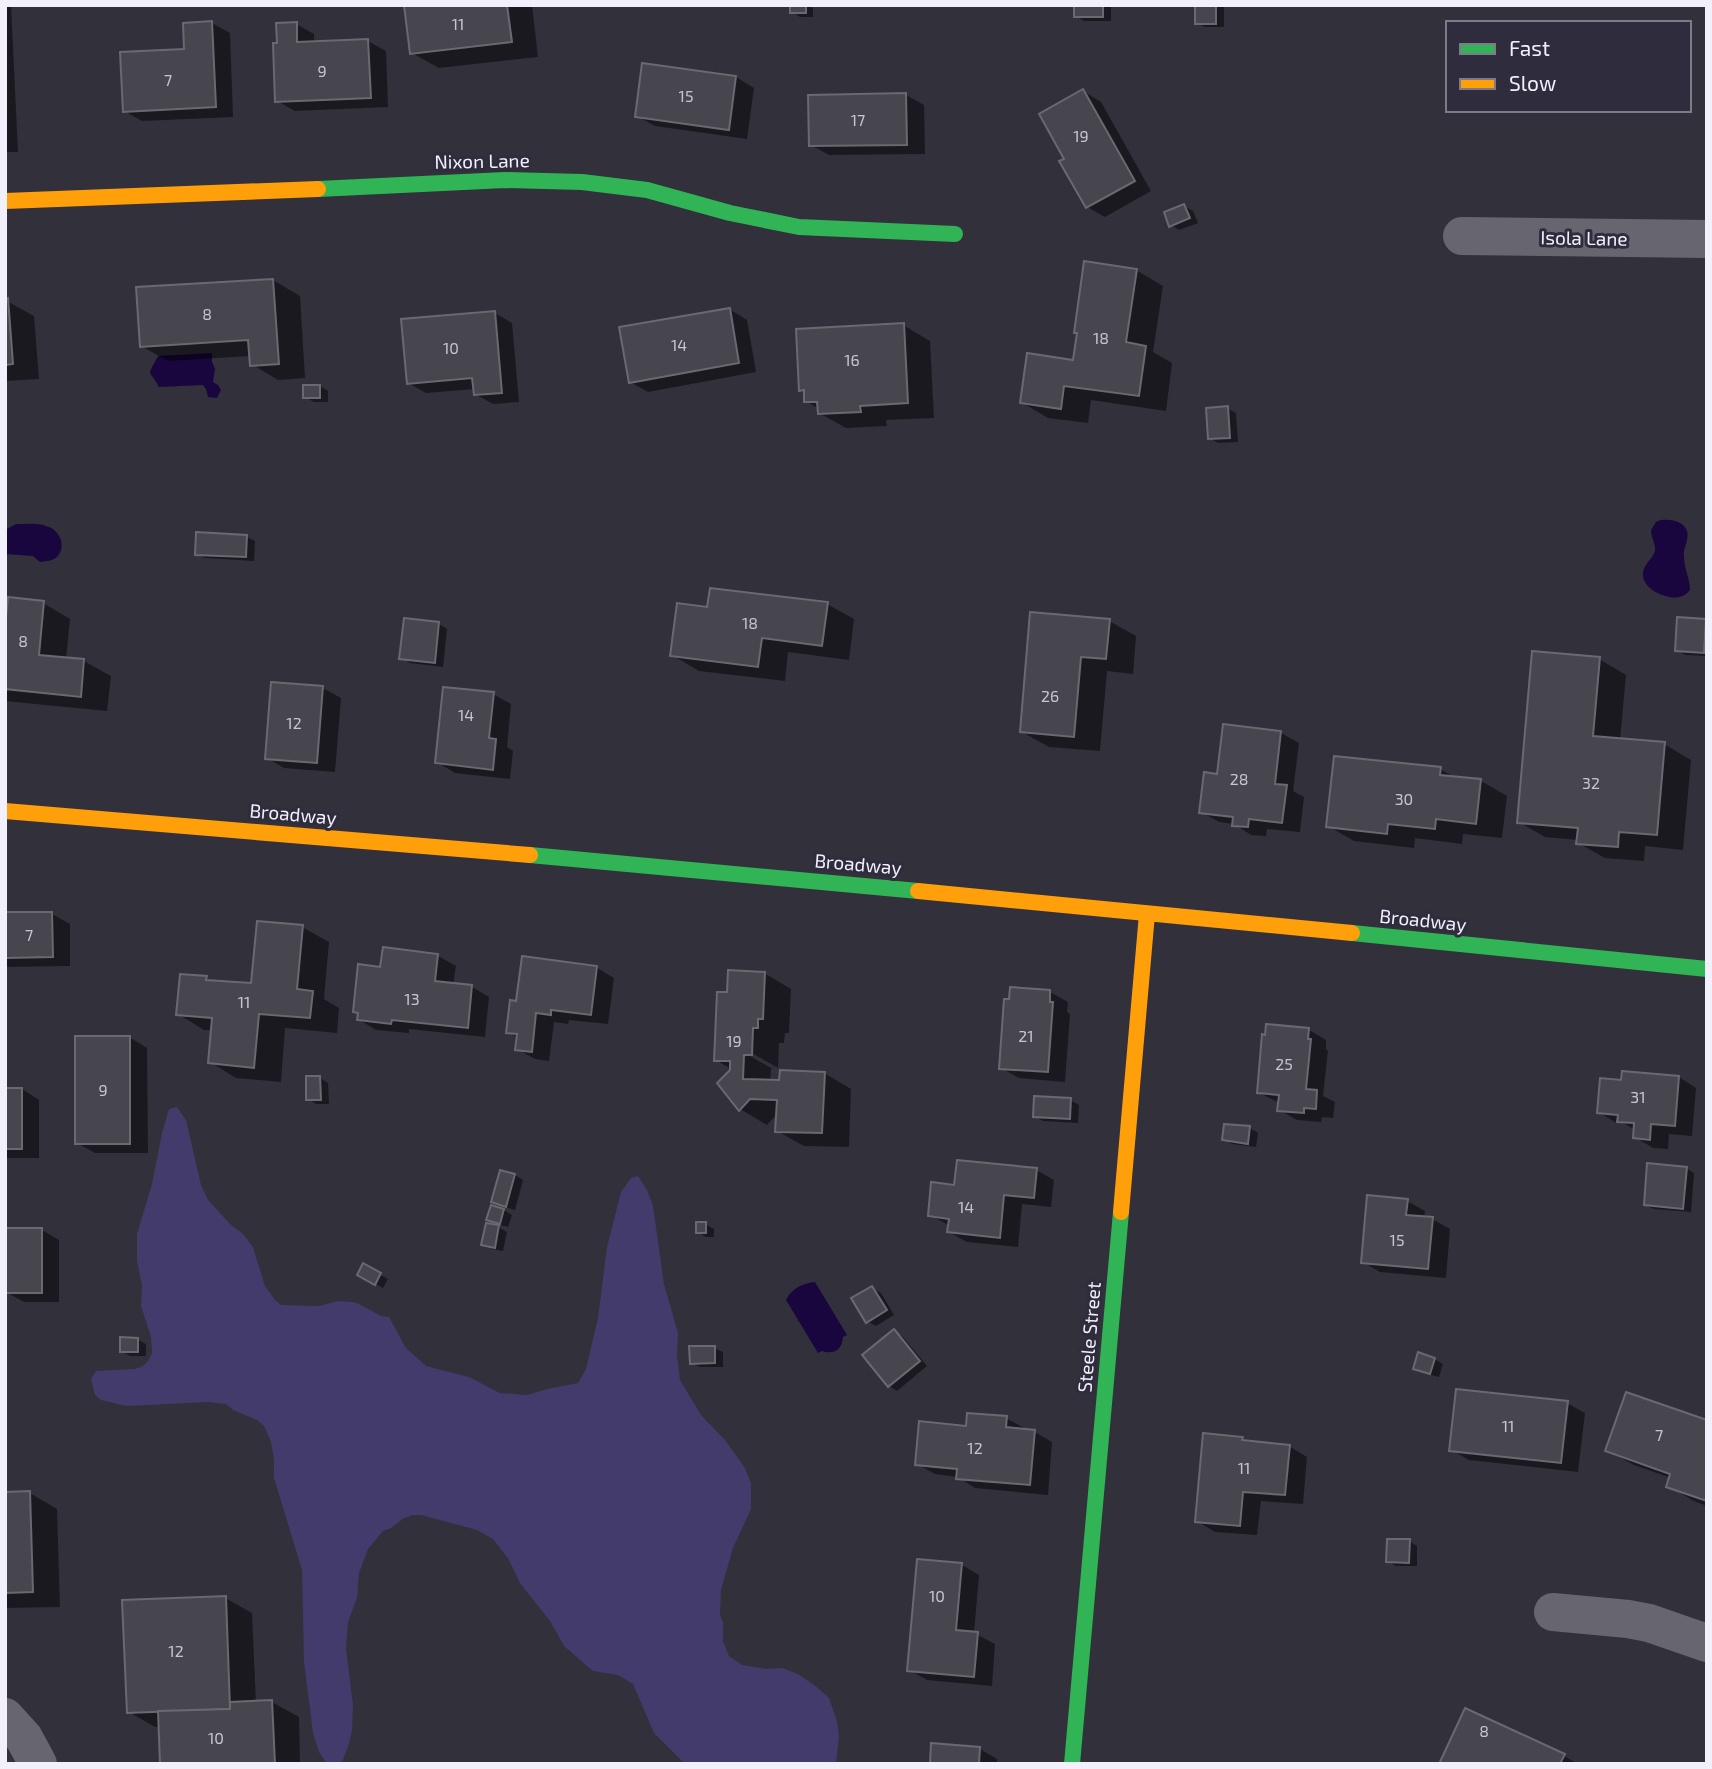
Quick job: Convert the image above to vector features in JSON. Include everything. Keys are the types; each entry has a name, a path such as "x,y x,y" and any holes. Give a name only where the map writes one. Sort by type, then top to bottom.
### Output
{"street":[{"name":"Nixon Lane","path":"5,201 482,181 582,182 647,190 730,213 799,227 955,234"},
{"name":"Isola Lane","path":"1462,236 1707,239"},
{"name":"Broadway","path":"5,811 1093,907 1707,969"},
{"name":"Steele Street","path":"1072,1764 1147,914"},
{"path":"1553,1612 1650,1623 1707,1643"},
{"path":"5,1717 24,1738 38,1764"}],"shaded area":[{"path":"212,353 215,369 213,382 221,390 217,398 208,397 203,385 159,387 150,372 158,356"},
{"path":"1661,520 1680,523 1688,534 1684,555 1690,590 1679,597 1669,597 1656,592 1644,581 1643,571 1655,551 1651,530 1656,522"},
{"path":"16,524 38,524 54,530 61,541 60,553 53,559 40,562 33,556 6,554 5,530"},
{"path":"177,1107 186,1120 201,1185 208,1200 253,1247 265,1286 275,1300 281,1305 320,1306 337,1301 359,1304 381,1316 389,1317 406,1348 426,1366 469,1377 500,1393 527,1395 578,1383 586,1369 598,1318 607,1247 621,1192 631,1178 638,1176 653,1206 664,1284 678,1333 680,1380 701,1415 725,1440 745,1468 751,1483 751,1509 733,1548 721,1590 723,1641 729,1656 742,1665 766,1669 782,1668 798,1674 829,1698 839,1736 836,1764 685,1764 654,1733 633,1684 618,1675 593,1671 564,1646 550,1621 520,1583 509,1560 493,1539 477,1530 413,1515 383,1531 368,1549 359,1573 357,1598 348,1622 346,1648 353,1705 352,1730 343,1760 339,1764 327,1764 319,1752 313,1733 304,1662 302,1570 274,1478 271,1442 264,1426 226,1404 208,1402 126,1406 101,1400 95,1395 91,1379 96,1371 135,1369 143,1366 152,1353 151,1337 141,1306 142,1286 137,1261 137,1234 152,1184 169,1109"},
{"path":"815,1282 847,1335 834,1352 818,1353 786,1300 798,1287"}],"building":[{"path":"404,5 507,5 512,42 410,54"},
{"path":"790,5 806,5 806,13 790,13"},
{"path":"1074,5 1103,5 1103,17 1074,17"},
{"path":"1195,5 1216,5 1216,24 1195,24"},
{"path":"212,21 216,107 123,112 120,52 184,49 183,23"},
{"path":"297,22 297,42 368,39 371,98 275,102 273,43 277,43 276,23"},
{"path":"642,63 736,76 729,130 635,117"},
{"path":"1083,89 1135,181 1086,208 1059,161 1064,159 1039,114"},
{"path":"906,93 907,145 809,146 808,95"},
{"path":"1184,204 1190,218 1169,227 1164,212"},
{"path":"1084,261 1137,269 1126,342 1146,346 1139,396 1064,386 1061,409 1020,403 1027,353 1073,360"},
{"path":"273,279 279,364 250,366 248,340 140,347 136,287"},
{"path":"8,298 13,364 5,365 5,299"},
{"path":"730,308 739,363 629,383 619,327"},
{"path":"495,311 502,393 474,395 472,378 407,384 401,319"},
{"path":"904,323 908,403 860,406 861,412 818,414 817,402 804,402 804,390 799,391 796,329"},
{"path":"303,385 320,385 320,398 303,398"},
{"path":"1228,406 1230,438 1208,439 1206,408"},
{"path":"196,532 247,535 246,557 195,555"},
{"path":"710,588 828,602 822,646 762,638 758,667 670,656 677,603 707,607"},
{"path":"8,597 44,601 39,655 84,659 81,697 5,689"},
{"path":"1030,612 1110,619 1106,659 1081,657 1074,737 1020,732"},
{"path":"1677,617 1706,619 1704,653 1675,651"},
{"path":"404,618 439,622 435,663 399,659"},
{"path":"1532,651 1600,657 1593,736 1665,742 1657,835 1619,832 1618,847 1576,844 1578,828 1517,823"},
{"path":"271,682 323,686 317,763 265,759"},
{"path":"443,687 494,692 489,738 496,739 493,770 435,763"},
{"path":"1223,724 1281,731 1275,784 1287,785 1282,823 1249,819 1248,827 1232,826 1233,817 1199,813 1204,772 1217,774"},
{"path":"1334,756 1441,767 1440,775 1481,779 1476,824 1436,819 1435,829 1388,824 1387,834 1326,827"},
{"path":"5,912 52,912 53,957 5,958"},
{"path":"257,921 303,925 297,989 313,991 310,1018 259,1014 254,1068 208,1063 212,1018 176,1015 180,974 207,976 206,980 251,983"},
{"path":"383,947 438,954 435,981 472,985 468,1028 392,1020 391,1024 357,1020 358,1013 353,1012 358,964 380,967"},
{"path":"522,956 597,966 591,1015 551,1010 551,1015 536,1013 532,1052 515,1050 517,1034 506,1033 510,1000 516,1001"},
{"path":"728,970 765,972 763,1019 758,1019 758,1028 753,1028 752,1055 744,1055 743,1079 779,1080 780,1070 825,1072 822,1133 775,1132 777,1100 750,1099 739,1111 717,1083 730,1070 730,1061 714,1061 717,992 727,992"},
{"path":"1010,987 1050,990 1050,1002 1053,1002 1048,1072 999,1069 1004,999 1009,999"},
{"path":"1266,1024 1309,1028 1308,1039 1311,1039 1306,1089 1317,1090 1316,1109 1304,1108 1304,1113 1277,1111 1279,1095 1257,1093 1262,1034 1265,1035"},
{"path":"75,1036 130,1036 130,1144 75,1144"},
{"path":"1622,1071 1679,1076 1675,1126 1651,1124 1650,1140 1633,1138 1634,1123 1617,1122 1618,1115 1597,1113 1600,1078 1621,1080"},
{"path":"306,1076 320,1076 321,1100 306,1100"},
{"path":"5,1088 22,1088 22,1149 5,1149"},
{"path":"1034,1096 1071,1098 1070,1119 1033,1117"},
{"path":"1224,1124 1250,1126 1248,1144 1222,1140"},
{"path":"957,1160 1037,1168 1034,1198 1004,1195 1000,1238 947,1232 949,1219 928,1216 931,1182 954,1185"},
{"path":"1647,1163 1687,1167 1683,1209 1644,1205"},
{"path":"500,1170 515,1174 506,1207 491,1202"},
{"path":"1367,1195 1408,1199 1406,1215 1433,1217 1428,1269 1361,1263"},
{"path":"491,1205 504,1209 500,1224 486,1220"},
{"path":"696,1222 706,1222 706,1233 696,1233"},
{"path":"486,1223 499,1225 495,1248 481,1245"},
{"path":"5,1228 42,1228 42,1293 5,1293"},
{"path":"363,1263 381,1273 375,1285 357,1275"},
{"path":"872,1286 887,1310 866,1323 851,1298"},
{"path":"894,1329 920,1361 888,1387 862,1355"},
{"path":"120,1337 138,1338 138,1352 120,1352"},
{"path":"689,1346 715,1346 715,1363 690,1364"},
{"path":"1418,1352 1435,1358 1430,1374 1413,1369"},
{"path":"1456,1389 1568,1401 1561,1463 1449,1451"},
{"path":"1626,1392 1707,1420 1707,1501 1666,1487 1670,1474 1605,1451"},
{"path":"967,1413 1007,1416 1006,1427 1035,1430 1030,1485 956,1479 957,1469 915,1465 919,1421 966,1426"},
{"path":"1203,1433 1290,1445 1285,1495 1243,1492 1240,1526 1195,1522"},
{"path":"30,1491 33,1592 5,1593 5,1492"},
{"path":"1387,1539 1410,1539 1409,1563 1386,1562"},
{"path":"917,1559 962,1563 956,1630 978,1632 974,1677 907,1671"},
{"path":"226,1596 230,1709 127,1713 122,1600"},
{"path":"272,1700 275,1764 160,1764 158,1711 230,1709 230,1702"},
{"path":"1465,1708 1565,1754 1560,1764 1439,1764"},
{"path":"931,1743 980,1747 979,1764 930,1764"}],"traffic: fast":[{"path":"318,189 505,180 582,182 647,190 730,213 799,227 955,234"},
{"path":"530,855 918,891"},
{"path":"1352,933 1707,969"},
{"path":"1072,1764 1121,1212"}],"traffic: slow":[{"path":"5,201 318,189"},
{"path":"5,811 530,855"},
{"path":"918,891 1352,933"},
{"path":"1121,1212 1147,914"}]}
